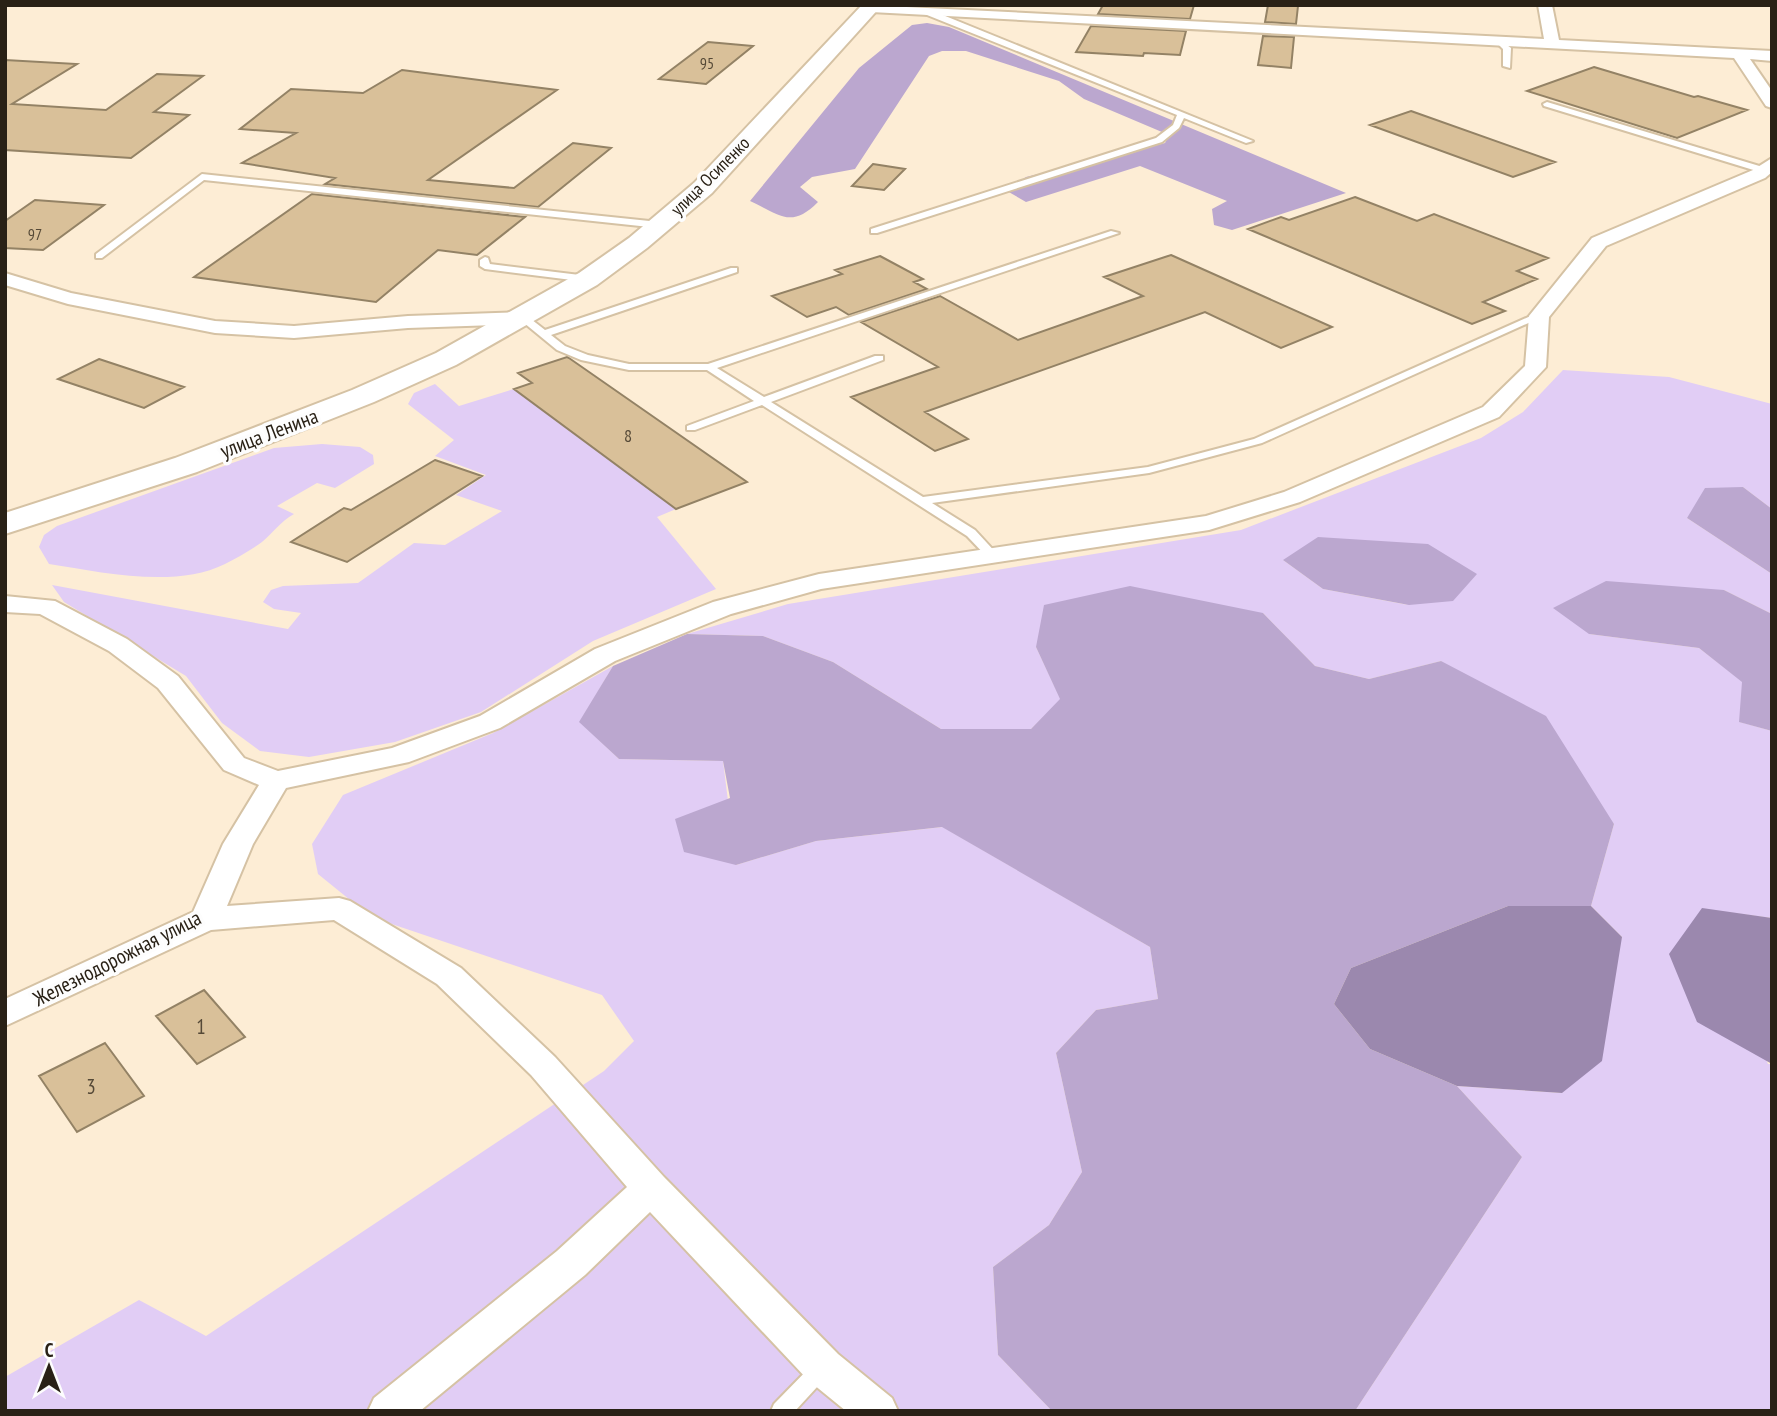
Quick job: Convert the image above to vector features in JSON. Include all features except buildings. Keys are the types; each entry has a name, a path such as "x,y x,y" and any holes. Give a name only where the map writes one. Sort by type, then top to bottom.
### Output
{"main road":[{"name":"улица Осипенко","path":"534,326 588,279 703,188 872,6"},
{"name":"улица Ленина","path":"5,524 186,465 534,326"}],"street":[{"path":"1545,5 1552,44"},
{"path":"872,6 925,11 1227,22 1500,42 1772,56"},
{"path":"1739,55 1772,103"},
{"path":"5,604 46,607 118,645 168,682 233,764 276,781 399,756 490,722 605,655 722,608 819,582 1209,523 1292,497 1491,412 1535,367 1539,316 1599,242 1767,167"},
{"path":"5,279 68,298 215,327 294,332 408,322 534,326"},
{"name":"Железнодорожная улица","path":"5,1014 206,919 238,844 276,781"},
{"path":"206,919 339,909 449,976 543,1066 651,1188 823,1367 877,1411"},
{"path":"389,1411 571,1263 651,1188"}],"lane":[{"path":"925,11 1250,141"},
{"path":"1500,42 1507,48 1507,65"},
{"path":"1547,104 1767,167"},
{"path":"874,231 1159,140 1176,126 1182,114"},
{"path":"99,256 202,177 659,225"},
{"path":"534,326 561,348 596,361 629,367 709,367 1114,233"},
{"path":"485,260 485,266 588,279"},
{"path":"534,326 734,270"},
{"path":"921,501 1149,470 1258,441 1539,316"},
{"path":"691,428 879,358"},
{"path":"709,367 971,533 993,556"},
{"path":"781,1411 823,1367"}],"shaded area":[{"path":"927,23 949,27 1346,193 1232,230 1214,225 1212,209 1227,201 1140,166 1026,202 1007,191 1026,177 1165,143 1169,135 1084,99 1059,81 966,51 942,51 929,56 855,169 812,177 800,187 818,202 809,210 800,215 785,217 750,201 859,68 912,25"},
{"path":"1563,370 1669,377 1772,404 1772,509 1743,487 1687,518 1772,574 1772,614 1724,590 1589,634 1699,648 1743,682 1740,722 1772,731 1772,918 1702,909 1768,1064 1772,1064 1772,1411 1355,1411 1522,1157 1457,1086 1562,1093 1622,937 1591,906 1614,824 1441,661 1369,679 1315,666 1263,613 1036,647 1061,700 1031,729 941,729 833,662 763,636 687,634 788,604 1241,530 1481,438 1523,412","holes":["1283,560 1408,605 1323,589"]},
{"path":"435,384 459,406 514,389 676,509 657,517 716,589 593,641 481,712 395,742 309,757 260,751 222,723 186,676 64,602 52,585 288,629 301,613 274,609 263,602 271,590 283,586 358,583 414,543 445,545 502,511 456,495 486,475 435,456 454,440 408,404 414,393"},
{"path":"322,444 360,447 373,455 374,464 335,488 317,483 277,506 294,514 253,548 205,572 161,577 91,571 49,564 39,547 44,535 57,526 274,448"},
{"path":"1743,487 1772,509 1772,574 1687,518 1705,488"},
{"path":"1318,537 1428,544 1477,574 1453,601 1409,605 1323,589 1283,560"},
{"path":"1606,581 1724,590 1772,614 1772,731 1739,722 1742,682 1699,648 1589,634 1553,608"},
{"path":"1130,586 1263,613 1315,666 1369,679 1441,661 1546,716 1614,824 1591,906 1508,906 1351,968 1334,1004 1370,1049 1457,1086 1522,1157 1355,1411 1052,1411 998,1355 993,1267 1049,1225 1082,1172 1056,1053 1096,1010 1158,999 1150,947 942,827 816,841 736,865 684,852 675,819 730,798 723,761 619,759 579,722 613,666 687,634 763,636 833,662 941,729 1031,729 1060,699 1036,647 1044,605"},
{"path":"613,666 580,722 619,759 723,761 736,865 816,841 943,827 1150,947 1158,999 1096,1010 1056,1053 1082,1172 1049,1225 993,1267 998,1355 1052,1411 5,1411 5,1377 139,1300 206,1336 604,1071 634,1041 602,995 371,917 318,874 312,844 343,795 493,733"},
{"path":"1508,906 1591,906 1622,937 1602,1061 1562,1093 1457,1086 1370,1049 1334,1004 1351,968"},
{"path":"1702,908 1772,918 1772,1064 1697,1022 1669,954"}]}
